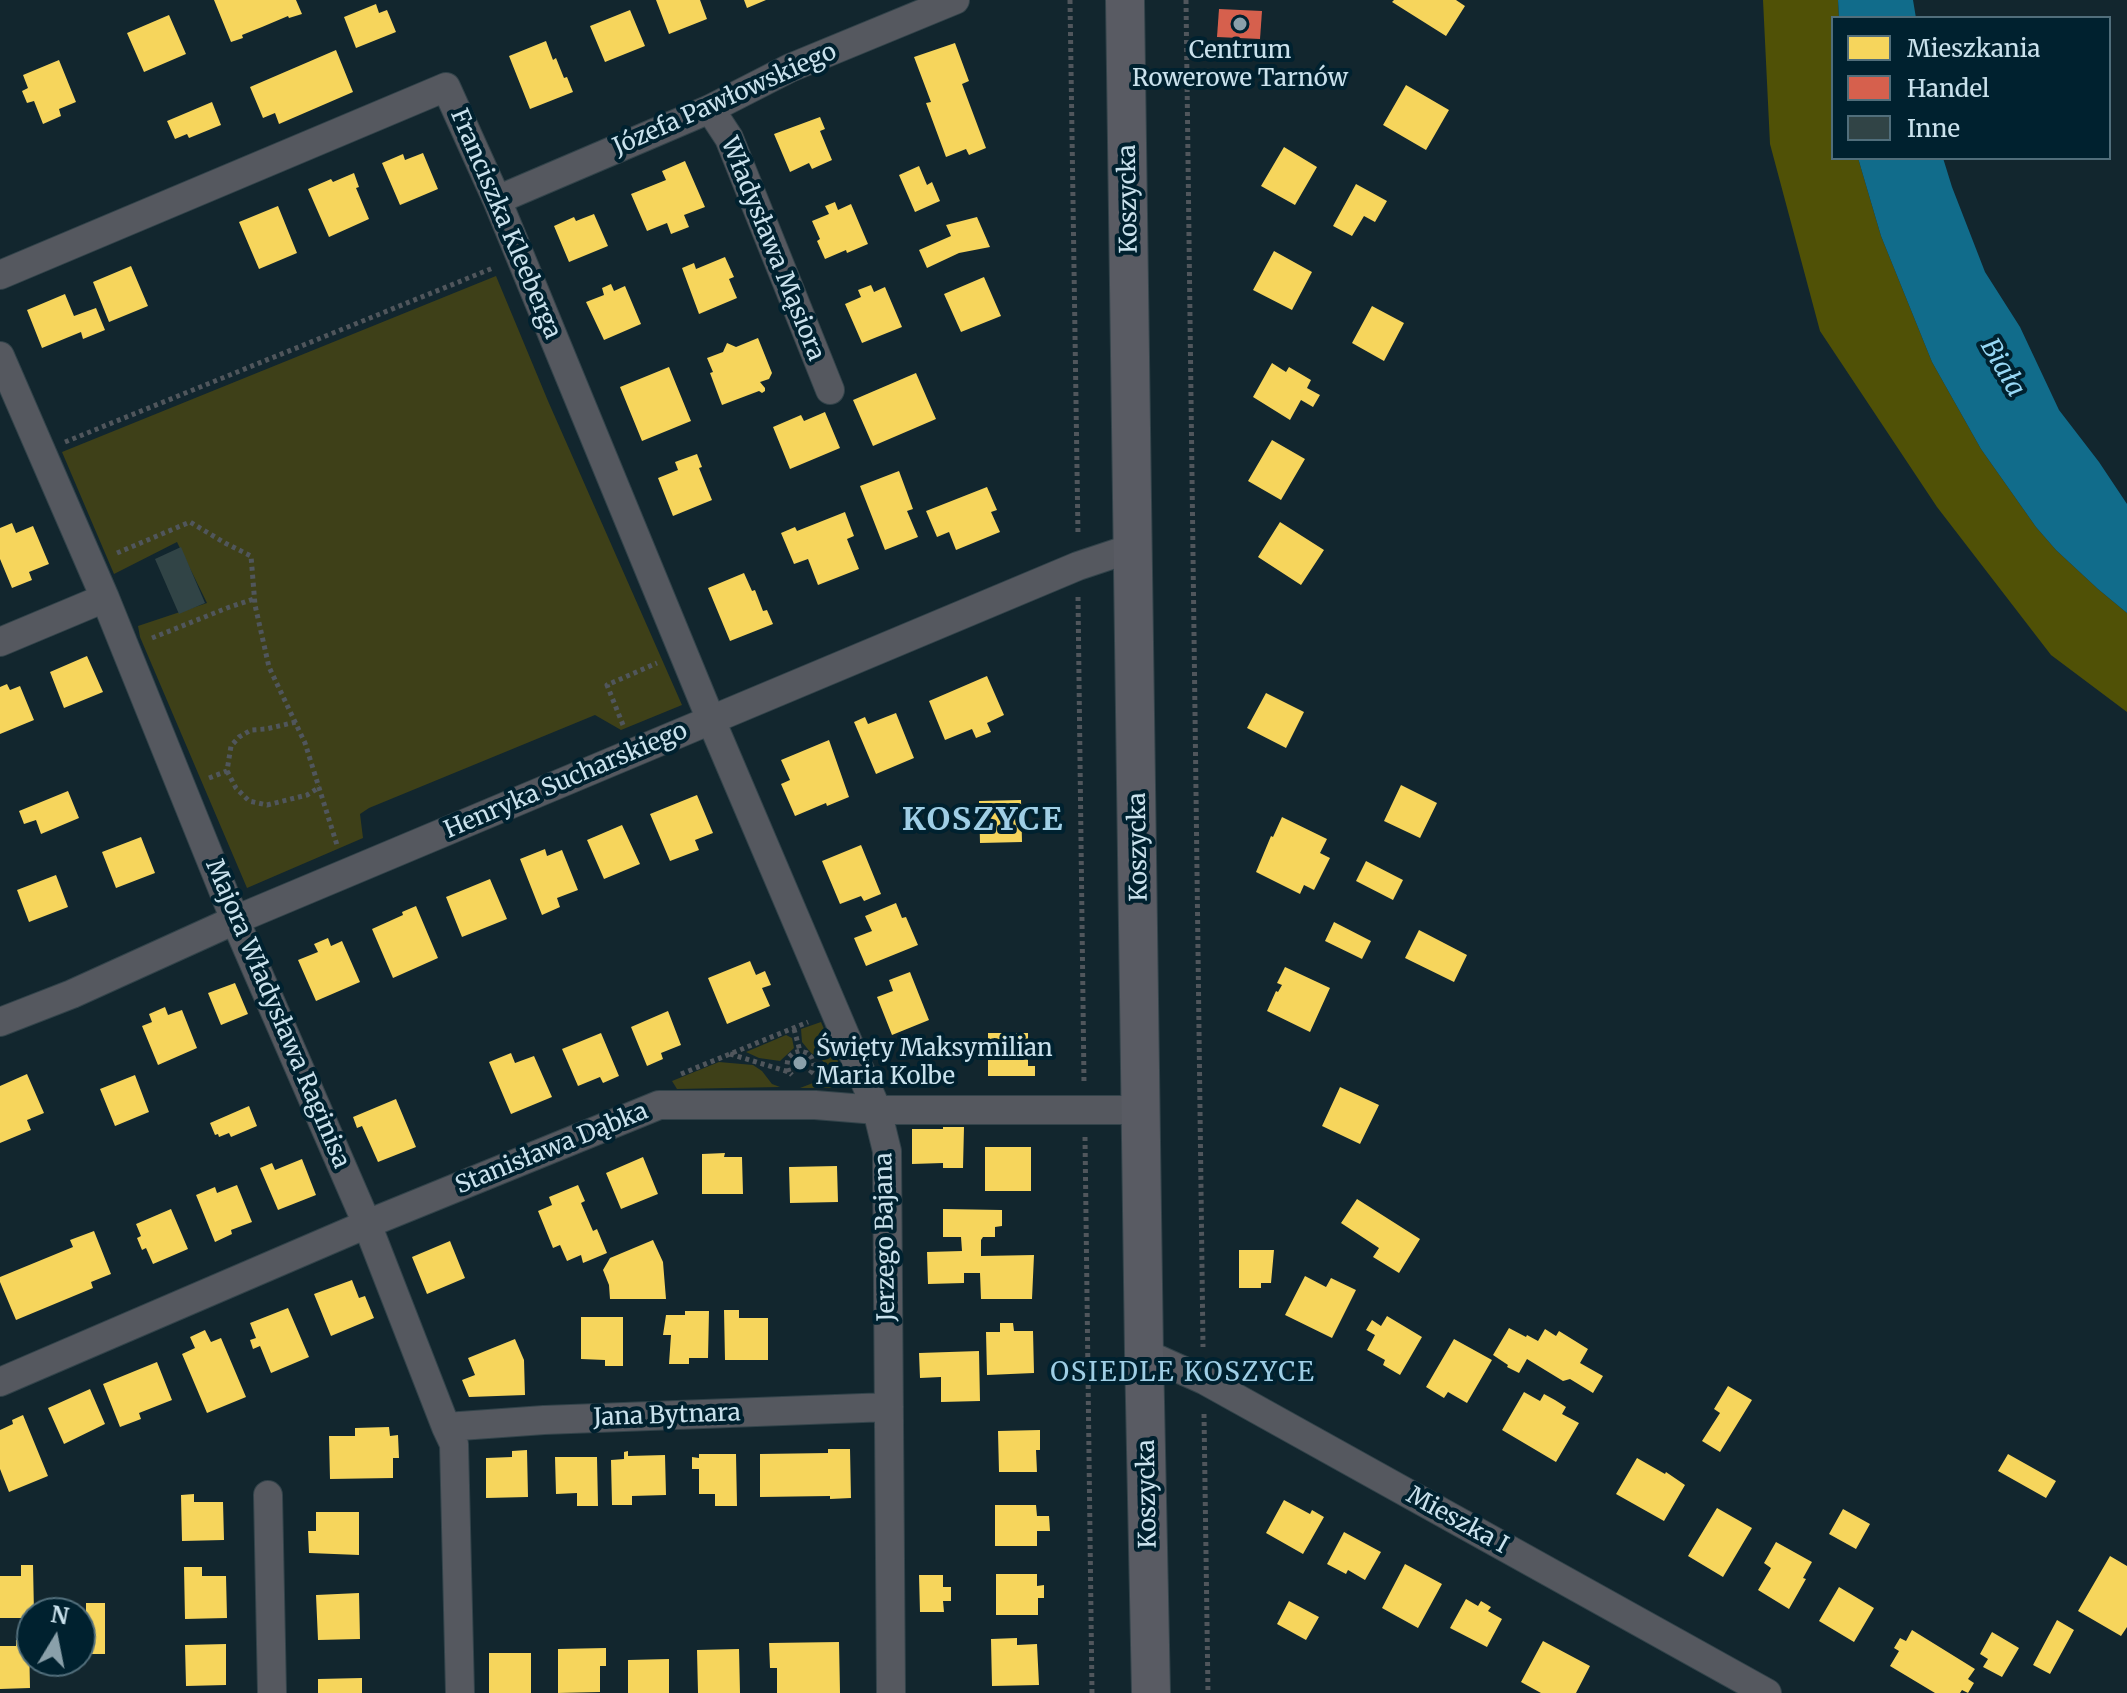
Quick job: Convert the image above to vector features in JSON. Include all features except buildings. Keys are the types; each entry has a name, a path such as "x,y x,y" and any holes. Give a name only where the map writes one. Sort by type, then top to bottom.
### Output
{"street":[{"name":"Józefa Pawłowskiego","path":"497,200 710,109 790,68 955,0"},
{"name":"Koszycka","path":"1125,0 1151,1693"},
{"name":"Franciszka Kleeberga","path":"0,275 446,87 497,200 711,720"},
{"name":"Władysława Mąsiora","path":"710,109 729,138 830,390"},
{"name":"Majora Władysława Raginisa","path":"0,356 105,598 235,920 367,1224 454,1444 460,1693"},
{"name":"Henryka Sucharskiego","path":"0,1022 1078,566 1135,547"},
{"path":"0,642 105,598"},
{"name":"Jerzego Bajana","path":"711,720 877,1110 887,1151 891,1693"},
{"name":"Stanisława Dąbka","path":"0,1382 367,1224 659,1105 815,1105 877,1110 1142,1110"},
{"name":"Mieszka I","path":"1144,1353 1204,1380 1767,1693"},
{"name":"Jana Bytnara","path":"446,1427 544,1420 889,1407"},
{"path":"268,1495 272,1693"}],"path":[{"path":"1070,0 1092,1693"},
{"path":"1186,0 1203,1348"},
{"path":"53,447 500,265"},
{"path":"110,555 190,522 251,556 254,599 269,667 305,743 340,858"},
{"path":"149,639 254,599"},
{"path":"629,737 607,685 669,658"},
{"path":"296,722 251,730 239,737 231,746 227,771 236,788 249,801 267,805 307,795 320,787"},
{"path":"197,783 227,771"},
{"path":"659,1105 652,1086 835,1012"},
{"path":"794,1028 800,1051"},
{"path":"730,1054 789,1072 801,1079 812,1071 812,1058 800,1051 788,1058 789,1072"},
{"path":"1204,1411 1208,1693"}],"green space":[{"path":"496,276 682,705 621,730 595,715 369,808 360,814 363,838 247,888 138,626 207,603 177,542 114,574 62,452"},
{"path":"821,1022 842,1079 835,1088 800,1088 813,1083 823,1074 823,1061 802,1042 801,1029"},
{"path":"786,1035 792,1038 794,1048 780,1061 759,1058 746,1052"},
{"path":"719,1062 753,1065 772,1084 780,1087 677,1089 672,1081"}],"shaded area":[{"path":"1763,0 1838,0 1839,16 1831,16 1831,160 1859,160 1881,236 1932,362 1981,449 2056,550 2127,613 2127,712 2051,655 1937,507 1820,331 1770,144"}],"water":[{"path":"1838,0 1913,0 1916,16 1839,16"},
{"name":"Biała","path":"1859,160 1944,160 1985,272 2020,327 2059,410 2127,504 2127,613 2056,550 1981,449 1932,362 1881,236"}],"place":[{"name":"Centrum Rowerowe Tarnów","path":"1240,24"},
{"name":"Święty Maksymilian Maria Kolbe","path":"800,1063"}],"district":[{"name":"KOSZYCE","path":"983,821"},
{"name":"OSIEDLE KOSZYCE","path":"1183,1374"}]}
